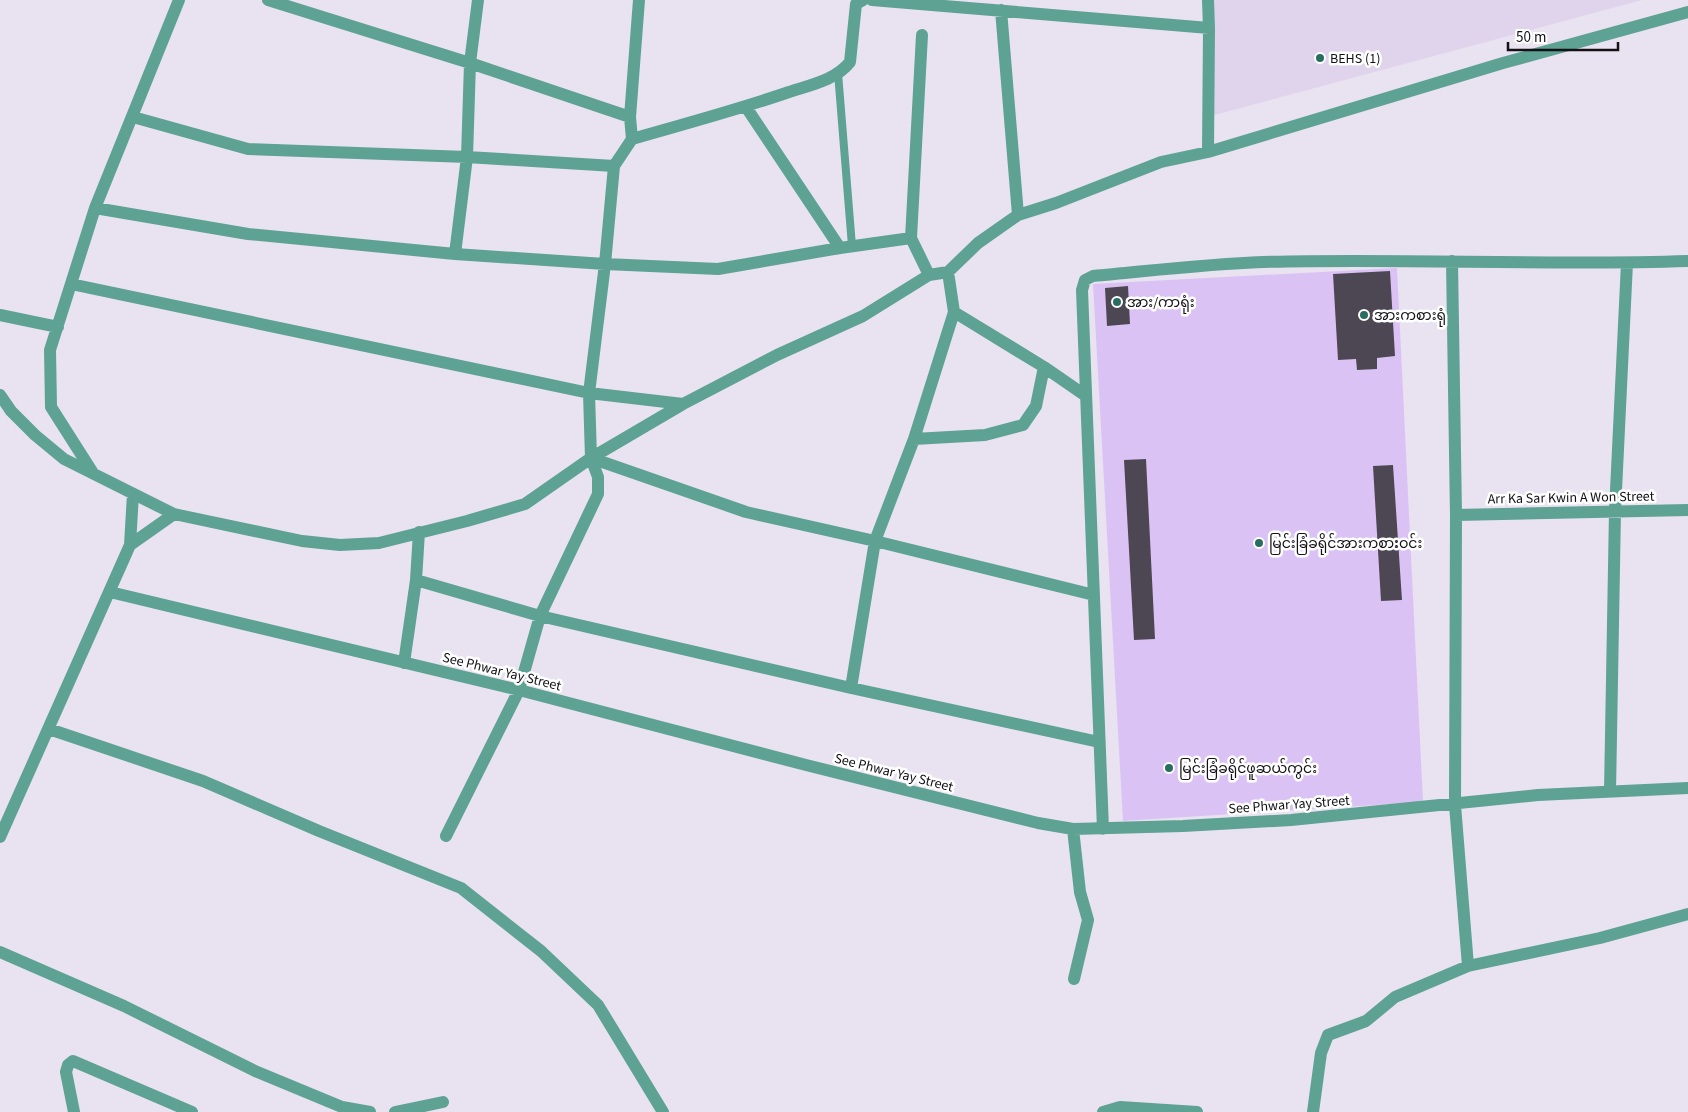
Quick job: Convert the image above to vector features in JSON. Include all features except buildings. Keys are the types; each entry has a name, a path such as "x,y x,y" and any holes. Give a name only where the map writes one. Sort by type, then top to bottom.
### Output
{"street":[{"path":"95,475 51,407 50,350 96,208 179,0"},
{"path":"268,0 470,63 630,117"},
{"path":"455,254 467,157 470,63 478,0"},
{"path":"446,836 519,690 540,616 598,494 598,477 591,458 588,393 605,264 614,166 632,139 630,117 639,0"},
{"path":"632,139 746,107 829,78 844,70 850,62 856,4 863,0"},
{"path":"872,0 1209,28"},
{"path":"1208,0 1208,152"},
{"path":"1001,10 1018,215"},
{"path":"0,395 11,411 35,435 64,459 174,514 302,541 340,545 379,543 525,504 591,458 683,404 777,355 863,316 930,275 948,272 978,243 1018,215 1056,203 1162,162 1208,152 1503,62 1688,12"},
{"path":"922,35 911,238 930,275"},
{"path":"746,107 846,247"},
{"path":"133,117 248,149 467,157 614,166"},
{"path":"96,208 248,234 455,254 718,269 911,238"},
{"path":"1452,261 1456,515 1455,805 1468,966"},
{"path":"1103,829 1082,290 1085,280 1092,276 1262,262 1452,261 1627,263 1688,261"},
{"path":"1610,792 1615,511 1627,263"},
{"path":"851,688 875,541 914,438 954,312 948,272"},
{"path":"71,284 588,393 683,404"},
{"path":"954,312 1044,367 1086,396"},
{"path":"0,315 58,327"},
{"path":"914,438 985,434 1023,425 1036,406 1044,367"},
{"path":"591,458 746,512 875,541 1094,595"},
{"path":"0,838 130,545 133,494"},
{"name":"Arr Ka Sar Kwin A Won Street","path":"1456,515 1688,510"},
{"path":"130,545 174,514"},
{"path":"404,663 416,580 419,532"},
{"path":"416,580 540,616 851,688 1099,742"},
{"name":"See Phwar Yay Street","path":"110,592 519,690 806,765 1073,829 1291,820 1455,805 1538,795 1688,788"},
{"path":"49,729 203,781 319,831 461,888 540,951 598,1005 662,1112"},
{"path":"1073,829 1080,892 1088,920 1074,979"},
{"path":"1313,1112 1321,1054 1328,1035 1366,1021 1395,997 1468,966 1600,938 1688,914"},
{"path":"0,952 124,1006 255,1071 342,1108 370,1112"},
{"path":"74,1112 66,1072 68,1065 73,1061 192,1112"},
{"path":"401,1111 443,1102"},
{"path":"1103,1112 1120,1107 1197,1112"}],"lane":[{"path":"838,72 846,247"}],"shaded area":[{"name":"BEHS (1)","path":"1214,0 1642,0 1211,116"},
{"name":"မြင်းခြံခရိုင်အားကစားဝင်း","path":"1397,268 1423,802 1123,821 1093,284"}],"place":[{"name":"BEHS (1)","path":"1320,58"},
{"name":"အား/ကာရုံး","path":"1117,302"},
{"name":"အားကစားရုံ","path":"1364,315"},
{"name":"မြင်းခြံခရိုင်အားကစားဝင်း","path":"1259,543"},
{"name":"မြင်းခြံခရိုင်ဖူဆယ်ကွင်း","path":"1169,768"}]}
